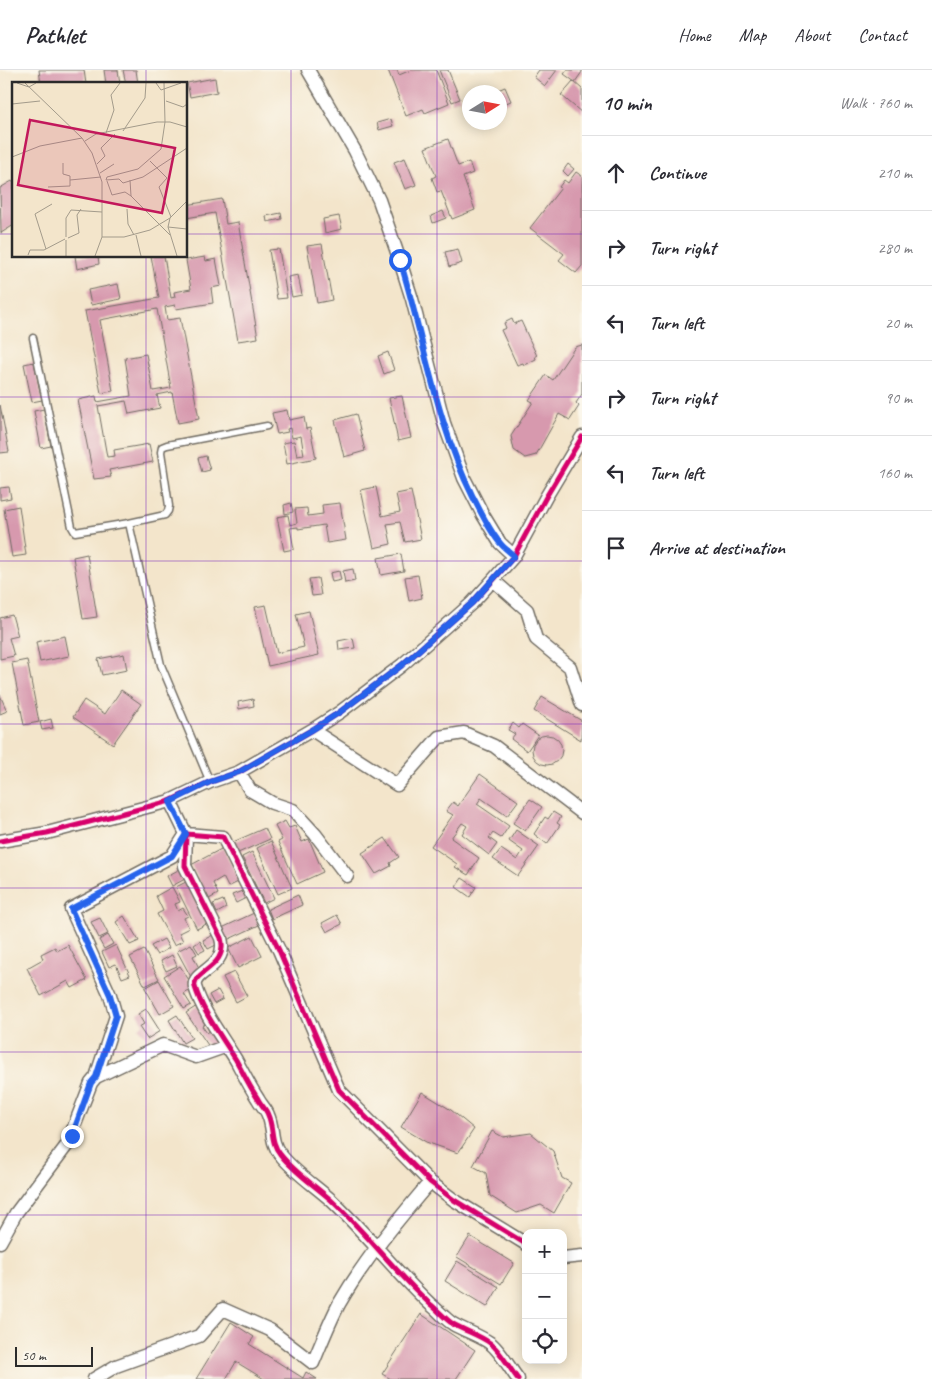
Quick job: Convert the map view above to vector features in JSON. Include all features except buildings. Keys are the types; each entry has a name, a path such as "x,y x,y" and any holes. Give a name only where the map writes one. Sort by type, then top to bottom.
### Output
{"street":[{"path":"308,70 355,151 379,200 412,299 444,423 464,478 500,543 514,556"},
{"path":"0,841 47,833 170,802 210,782 239,772 340,712 402,665 472,603 493,580 514,556 582,437"},
{"path":"493,580 527,610 536,639 570,667 582,705"},
{"path":"312,730 397,784 439,737 464,733 494,746 582,813"},
{"path":"239,772 250,790 272,803 293,810 315,834 347,876"},
{"path":"170,802 186,834 185,866 221,938 223,947 220,958 196,979 195,986 206,1010 270,1118 273,1142 281,1156 330,1199 411,1285 451,1323 491,1344 518,1379"},
{"path":"0,1242 16,1213 67,1145 91,1083 96,1077 116,1016 110,995 71,909 172,856 186,834"},
{"path":"186,834 222,837 279,950 339,1090 430,1182 454,1200 522,1242"},
{"path":"96,1077 163,1045 196,1057 227,1046"},
{"path":"94,1379 116,1366 199,1336 223,1309 270,1330 313,1363 338,1305 375,1248 430,1182"},
{"path":"567,1258 582,1256"}],"lane":[{"path":"33,338 73,530 79,532 165,515 168,512 169,506 161,452 162,447 167,444 267,426"},
{"path":"129,523 161,665 210,782"}],"cycle path":[{"path":"0,841 47,833 170,801 210,782 239,772 340,712 402,665 472,603 493,580 514,556 582,437"},
{"path":"518,1379 494,1346 453,1324 444,1317 331,1200 291,1167 277,1149 267,1113 208,1015 195,987 198,977 220,956 222,948 221,938 185,866 186,834 223,837 279,950 339,1090 430,1182 454,1200 522,1242"}],"route":[{"path":"72,1136 91,1083 96,1077 116,1016 110,995 71,909 172,856 186,834 170,802 210,782 239,772 340,712 402,665 472,603 514,556 500,543 464,478 434,391 412,299 400,260"}]}
